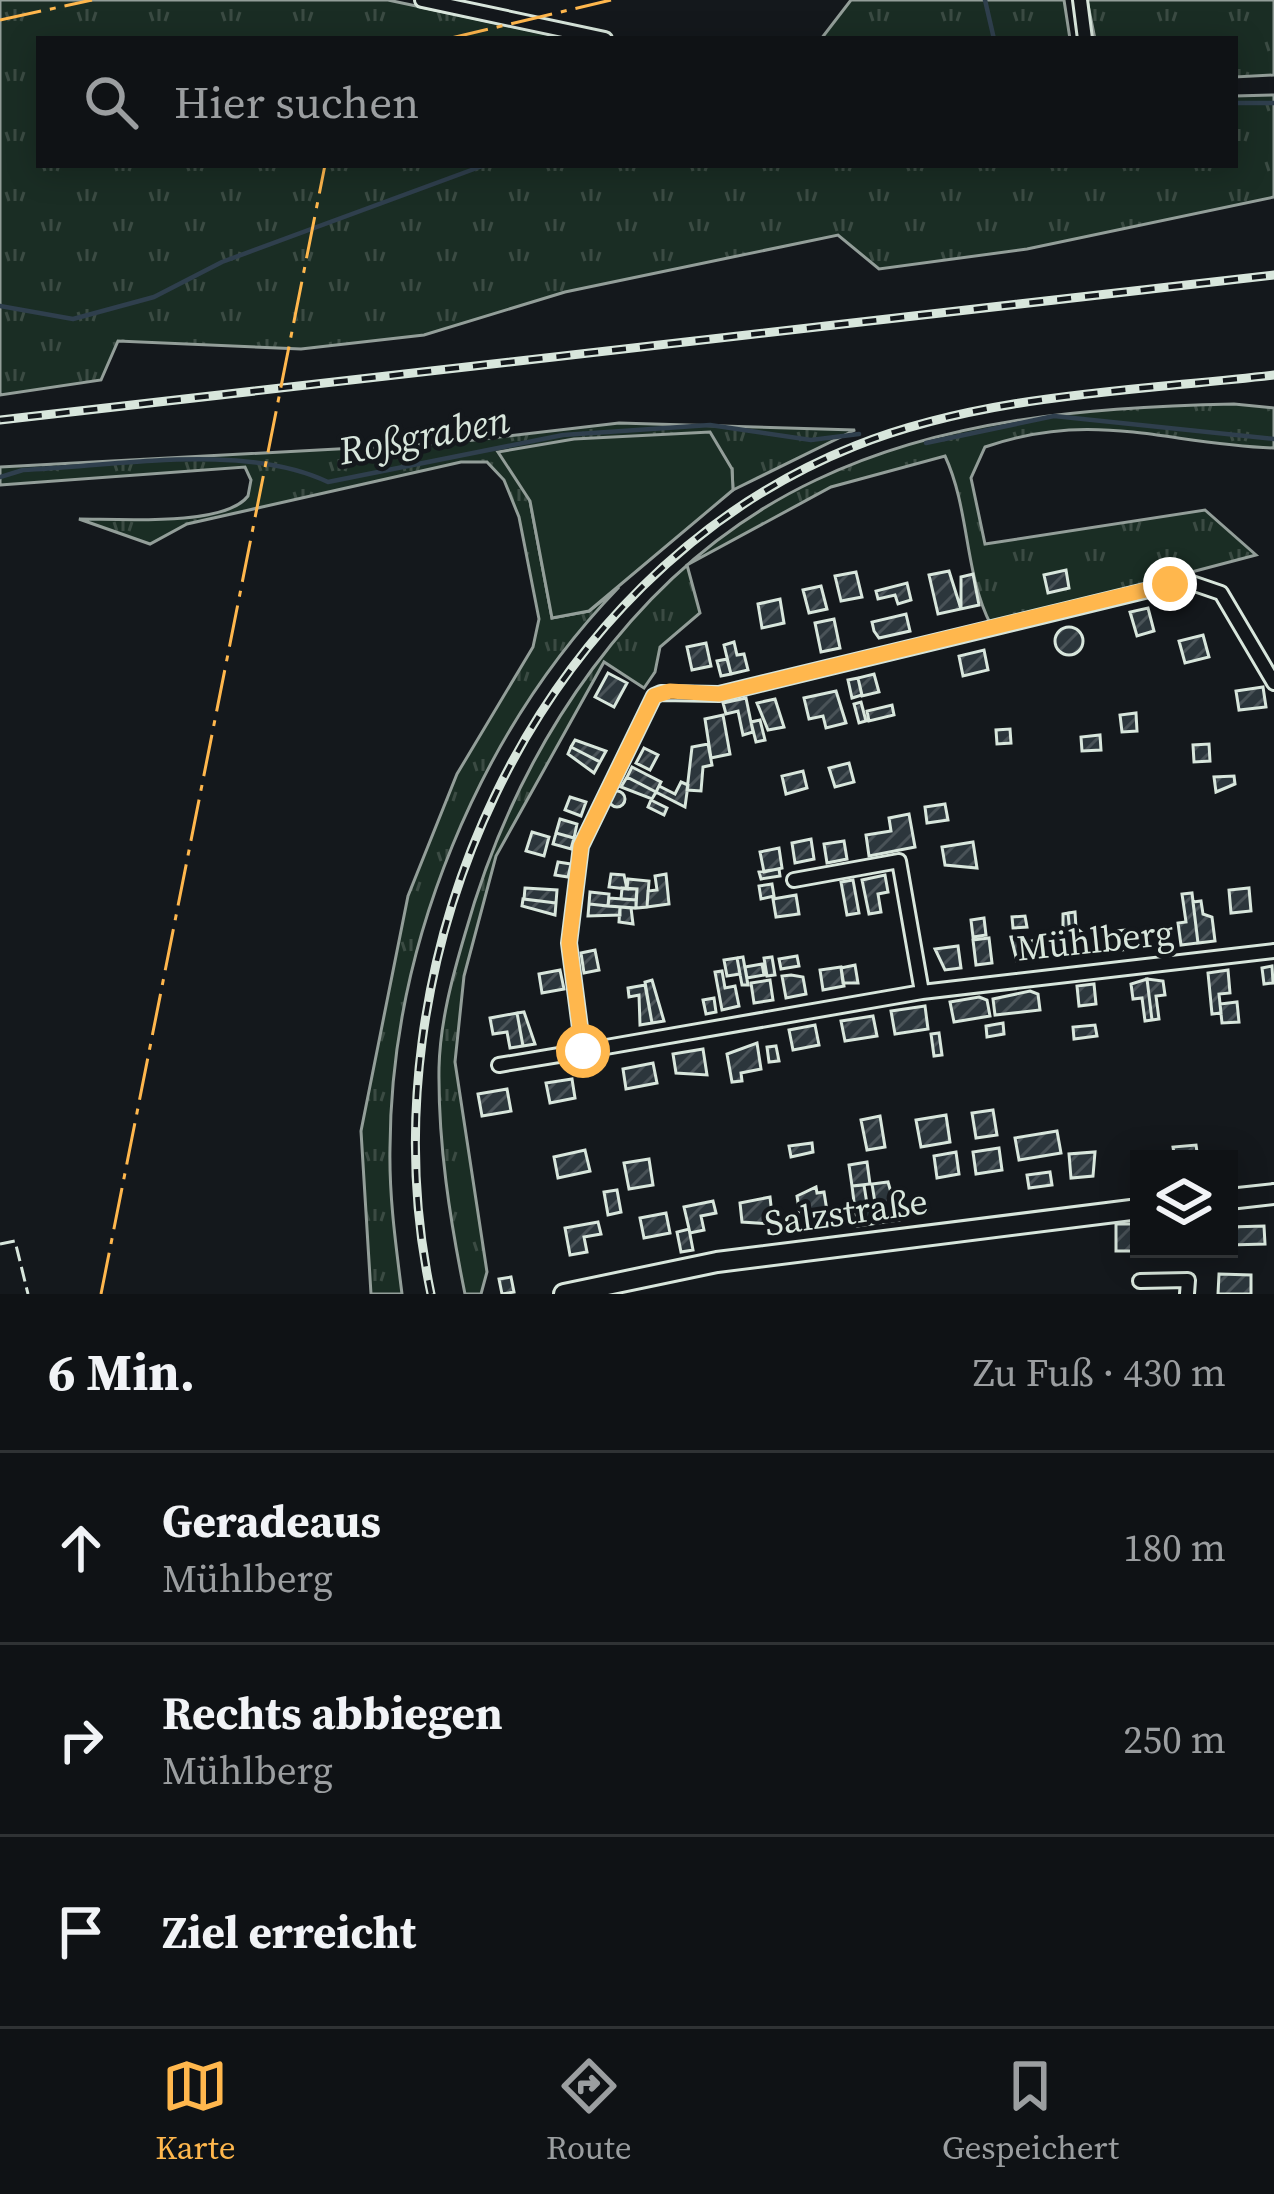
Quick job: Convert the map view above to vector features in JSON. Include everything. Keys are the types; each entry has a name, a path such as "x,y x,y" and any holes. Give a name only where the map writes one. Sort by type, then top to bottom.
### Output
{"street":[{"path":"422,0 591,36"},
{"path":"1080,0 1085,36"},
{"path":"583,1051 569,943 581,846 654,696 670,691 719,694 1186,581 1221,593 1274,683"},
{"path":"794,880 899,861 922,992"},
{"name":"Mühlberg","path":"499,1065 922,992 1274,951"},
{"path":"1238,1198 1274,1194"},
{"name":"Salzstraße","path":"564,1294 717,1262 1130,1210"},
{"path":"1140,1281 1188,1280 1187,1294"}],"green space":[{"path":"0,0 388,0 558,36 36,36 36,168 1238,168 1238,96 1274,95 1274,197 1027,249 879,269 838,235 565,292 424,335 301,349 118,341 101,380 0,395"},
{"path":"851,0 1064,0 1070,36 823,36"},
{"path":"1087,0 1274,0 1274,75 1238,77 1238,36 1094,36"},
{"path":"1234,404 1274,408 1274,448 1130,432 1061,431 985,447 971,478 985,544 1205,510 1256,555 991,625 976,584 959,498 945,456 831,487 689,564 751,516 816,480 916,442 1074,413"},
{"path":"619,423 855,430 733,490 732,469 530,501 552,618 589,611 619,587 569,644 524,707 452,846 426,920 394,1072 391,1185 402,1294 371,1294 361,1131 408,896 457,774 533,647 539,619 519,517 504,480 487,462 461,462 187,524 150,544 79,519 169,519 217,513 248,496 251,480 245,467 0,485 0,467 448,443"},
{"path":"710,432 732,469 733,490 589,611 552,618 530,501 498,452 574,439"},
{"path":"687,566 700,613 660,647 655,672 644,688 604,662 496,856 464,976 455,1062 487,1272 481,1294 465,1294 446,1182 439,1068 444,1017 465,934 516,796 551,731 592,669"}],"building":[{"path":"1066,570 1069,588 1048,593 1044,575"},
{"path":"949,571 961,609 938,614 929,575"},
{"path":"856,572 862,597 841,601 835,576"},
{"path":"973,574 979,605 961,609 961,577"},
{"path":"907,583 911,600 898,604 895,595 878,599 876,591"},
{"path":"821,586 827,609 809,613 803,590"},
{"path":"780,599 784,623 762,628 758,604"},
{"path":"1148,608 1154,631 1137,636 1130,612"},
{"path":"906,614 910,631 879,638 874,631 872,622"},
{"path":"834,619 840,648 821,652 815,623"},
{"path":"1069,627 1079,631 1083,641 1079,651 1069,655 1059,651 1055,641 1059,631"},
{"path":"1203,635 1209,657 1185,663 1179,641"},
{"path":"734,642 748,670 731,674 724,645"},
{"path":"706,643 711,666 692,670 687,647"},
{"path":"984,650 988,670 963,676 959,656"},
{"path":"727,659 731,674 721,676 717,661"},
{"path":"608,673 627,683 614,707 595,697"},
{"path":"874,674 879,692 862,696 858,678"},
{"path":"858,678 862,695 852,698 848,680"},
{"path":"1263,687 1266,707 1239,710 1236,691"},
{"path":"836,691 846,723 826,728 823,716 809,719 804,698"},
{"path":"746,698 753,732 743,735 738,711 726,714 723,703"},
{"path":"775,699 784,727 768,730 757,703"},
{"path":"861,702 866,721 859,723 854,704"},
{"path":"892,705 894,715 869,721 867,711"},
{"path":"1136,713 1137,731 1122,732 1120,715"},
{"path":"723,715 730,754 711,758 705,719"},
{"path":"760,720 765,740 756,742 751,722"},
{"path":"1010,729 1011,743 997,744 996,730"},
{"path":"1100,735 1101,750 1082,751 1081,737"},
{"path":"575,740 606,751 600,762 571,747"},
{"path":"708,744 712,765 703,767 701,791 687,790 692,747"},
{"path":"1209,744 1210,761 1194,762 1193,745"},
{"path":"571,747 600,762 594,773 568,754"},
{"path":"644,748 658,755 650,770 636,763"},
{"path":"849,763 854,782 835,787 829,768"},
{"path":"632,767 661,782 656,792 627,777"},
{"path":"803,771 807,788 786,794 782,776"},
{"path":"1234,776 1235,784 1216,792 1214,777"},
{"path":"627,777 656,792 652,799 621,787"},
{"path":"681,782 688,785 685,807 656,792 659,786 675,794"},
{"path":"617,791 625,799 617,807 609,799"},
{"path":"570,797 586,802 581,816 565,810"},
{"path":"651,800 667,808 664,815 648,807"},
{"path":"945,804 948,820 927,823 925,807"},
{"path":"909,814 915,847 869,856 866,835 891,831 889,818"},
{"path":"560,819 577,824 574,838 556,833"},
{"path":"532,832 549,837 544,856 526,851"},
{"path":"556,833 574,838 571,849 553,844"},
{"path":"811,839 814,859 795,863 792,843"},
{"path":"844,841 847,859 827,863 824,844"},
{"path":"973,842 977,868 945,865 942,847"},
{"path":"779,848 782,868 764,872 760,852"},
{"path":"558,862 571,864 568,877 555,875"},
{"path":"779,869 780,876 761,879 759,872"},
{"path":"611,874 624,875 627,889 609,887"},
{"path":"666,874 669,904 647,907 648,891 657,890 655,876"},
{"path":"885,875 888,892 878,894 881,912 869,914 862,880"},
{"path":"628,879 649,881 647,907 636,908 637,889 627,889"},
{"path":"853,880 859,913 847,915 841,882"},
{"path":"772,884 774,896 761,899 759,886"},
{"path":"525,888 557,890 556,903 524,899"},
{"path":"622,888 637,889 636,900 621,899"},
{"path":"1249,888 1251,911 1231,913 1229,890"},
{"path":"590,892 609,894 608,906 589,904"},
{"path":"1192,893 1198,943 1181,945 1178,923 1186,922 1182,894"},
{"path":"796,895 799,914 776,917 773,899"},
{"path":"609,898 636,900 636,908 608,906"},
{"path":"523,899 556,903 555,915 522,906"},
{"path":"1201,901 1203,914 1212,917 1215,941 1198,943 1193,902"},
{"path":"589,904 620,907 620,915 588,916"},
{"path":"620,907 631,908 633,924 619,922"},
{"path":"1075,912 1076,928 1086,936 1088,954 1072,955 1068,913"},
{"path":"1068,913 1072,955 1056,957 1054,939 1063,938 1063,914"},
{"path":"1025,916 1027,927 1013,928 1012,917"},
{"path":"984,918 986,935 973,937 971,920"},
{"path":"1127,930 1129,949 1107,952 1105,932"},
{"path":"1022,936 1022,942 1032,941 1034,959 1017,961 1011,937"},
{"path":"989,938 992,963 976,965 973,940"},
{"path":"958,946 961,968 945,970 935,949"},
{"path":"595,950 599,970 584,973 581,953"},
{"path":"797,956 799,966 781,969 779,959"},
{"path":"743,957 748,985 742,985 737,958"},
{"path":"772,957 775,975 767,976 764,958"},
{"path":"737,958 740,974 727,976 724,960"},
{"path":"762,964 764,975 747,978 745,967"},
{"path":"855,965 858,983 843,983 841,968"},
{"path":"1272,966 1273,983 1264,984 1262,968"},
{"path":"841,967 844,986 823,990 820,970"},
{"path":"560,970 564,989 542,993 539,974"},
{"path":"1228,970 1230,993 1219,994 1221,1013 1212,1014 1208,973"},
{"path":"722,971 725,988 735,986 739,1006 722,1010 715,972"},
{"path":"782,976 803,977 806,994 786,998"},
{"path":"1147,979 1163,981 1165,995 1156,996 1159,1019 1152,1020"},
{"path":"1147,979 1152,1020 1145,1021 1142,998 1133,999 1131,984"},
{"path":"652,980 664,1021 652,1023 645,982"},
{"path":"770,980 773,1000 754,1003 751,983"},
{"path":"1094,984 1096,1004 1079,1006 1077,986"},
{"path":"645,985 652,1023 640,1025 639,995 629,997 628,988"},
{"path":"1030,991 1038,994 1040,1010 995,1015 993,999"},
{"path":"714,998 716,1012 706,1014 703,1000"},
{"path":"987,1000 990,1016 954,1022 950,1002"},
{"path":"1237,1002 1239,1022 1222,1023 1220,1004"},
{"path":"925,1006 928,1029 895,1034 891,1011"},
{"path":"524,1012 535,1044 523,1046 517,1013"},
{"path":"517,1013 523,1046 510,1048 507,1032 493,1034 490,1018"},
{"path":"873,1016 877,1036 845,1041 841,1021"},
{"path":"1003,1023 1004,1034 987,1037 986,1026"},
{"path":"815,1025 819,1045 793,1050 789,1030"},
{"path":"1095,1025 1097,1036 1074,1039 1073,1027"},
{"path":"939,1033 942,1055 934,1056 931,1034"},
{"path":"757,1043 761,1069 741,1073 742,1081 732,1082 727,1054"},
{"path":"776,1046 779,1061 769,1062 767,1047"},
{"path":"703,1049 707,1075 676,1073 673,1054"},
{"path":"653,1063 657,1083 626,1089 623,1069"},
{"path":"572,1079 575,1098 550,1103 546,1083"},
{"path":"507,1089 511,1111 482,1116 478,1094"},
{"path":"993,1110 997,1135 976,1138 972,1113"},
{"path":"946,1115 950,1142 921,1147 916,1120"},
{"path":"880,1116 885,1147 867,1150 861,1120"},
{"path":"1057,1131 1061,1153 1019,1160 1015,1138"},
{"path":"812,1143 813,1152 791,1157 789,1146"},
{"path":"1196,1145 1197,1150 1174,1150"},
{"path":"999,1148 1002,1170 976,1174 973,1152"},
{"path":"585,1150 590,1171 558,1178 554,1157"},
{"path":"956,1152 959,1174 937,1178 934,1156"},
{"path":"1095,1152 1093,1176 1071,1178 1069,1154"},
{"path":"649,1159 653,1185 629,1189 624,1163"},
{"path":"867,1162 870,1184 852,1186 849,1165"},
{"path":"1050,1172 1052,1185 1029,1188 1027,1175"},
{"path":"888,1182 899,1220 857,1226 852,1186 864,1185 868,1210 876,1209 872,1184"},
{"path":"816,1187 817,1193 824,1192 827,1211 800,1215 797,1196"},
{"path":"617,1190 621,1212 608,1215 604,1192"},
{"path":"770,1197 773,1224 742,1222 740,1203"},
{"path":"713,1201 716,1213 701,1216 704,1230 690,1233 684,1207"},
{"path":"666,1213 670,1233 644,1238 640,1218"},
{"path":"598,1222 601,1234 584,1237 587,1252 570,1255 565,1228"},
{"path":"1116,1224 1130,1224 1130,1251 1116,1251"},
{"path":"1264,1226 1265,1244 1238,1245 1238,1227"},
{"path":"689,1229 693,1250 681,1252 677,1232"},
{"path":"1219,1274 1251,1275 1251,1294 1218,1294"},
{"path":"511,1277 514,1292 502,1294 499,1279"}],"waterway":[{"path":"985,0 993,36"},
{"name":"Roßgraben","path":"1238,103 1274,103"},
{"name":"Roßgraben","path":"0,306 73,319 154,297 222,262 477,168"},
{"name":"Roßgraben","path":"926,443 1054,416 1274,439"},
{"name":"Roßgraben","path":"0,477 23,470 219,460 295,470 328,482 563,435 710,425 811,440 859,434"}],"railway":[{"path":"0,420 1274,275"},
{"path":"431,1294 416,1168 422,1040 449,914 496,794 560,684 643,586 741,506 855,446 905,429 1062,397 1274,375"}],"fence":[{"path":"0,1244 15,1241 28,1294"}],"power":[{"path":"0,20 92,0"},
{"path":"460,36 611,0"},
{"path":"101,1294 324,168"}],"route":[{"path":"583,1051 569,943 581,846 654,696 670,691 719,694 1170,584"}]}
